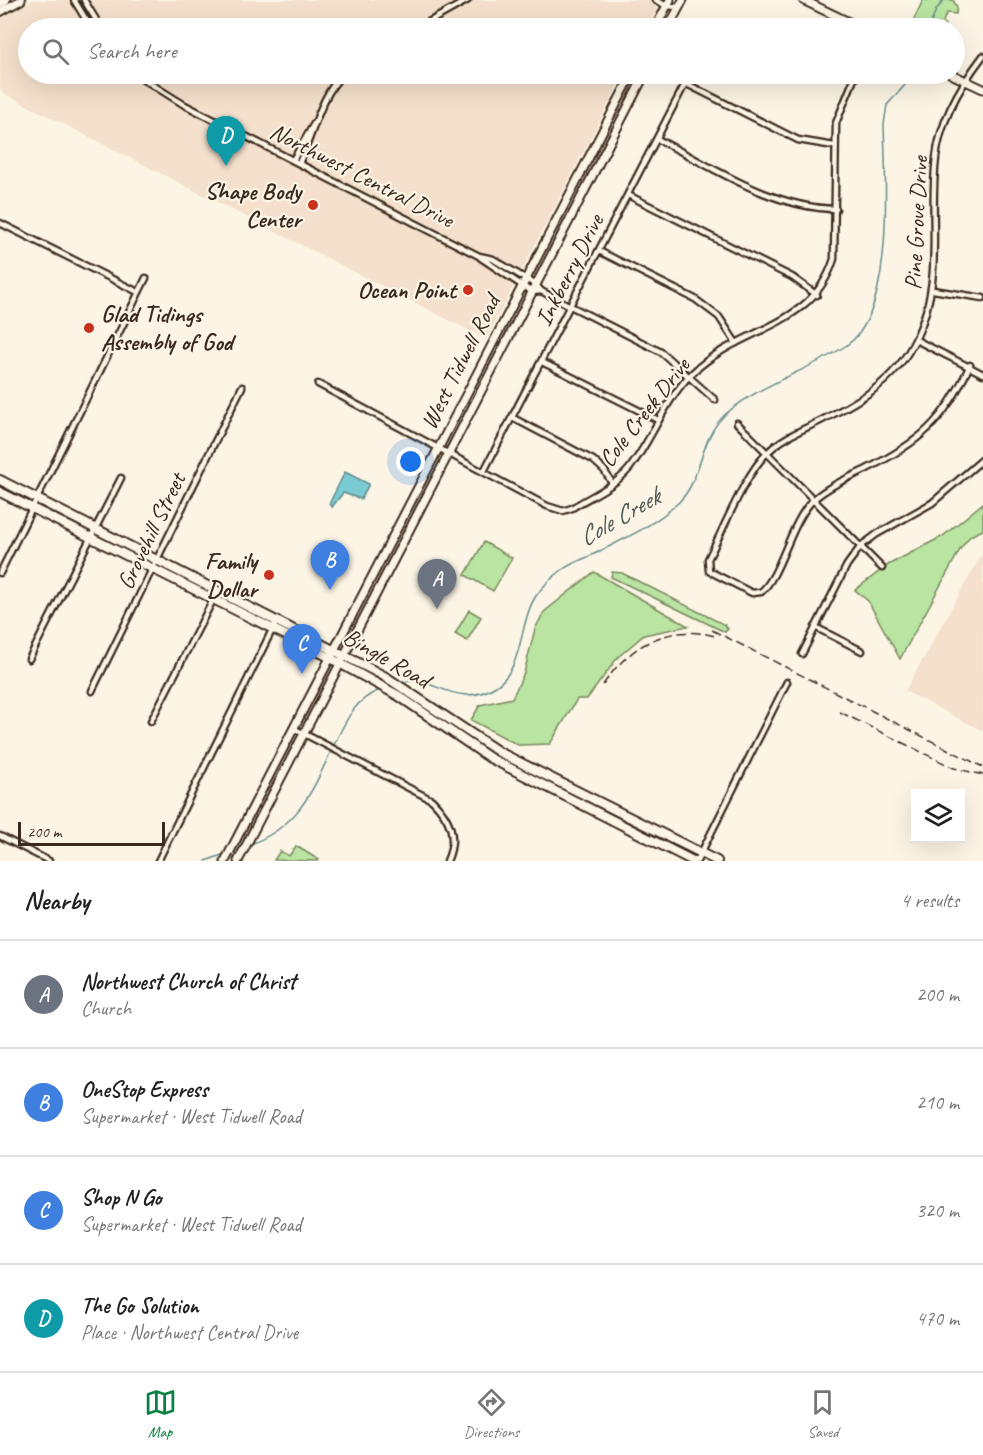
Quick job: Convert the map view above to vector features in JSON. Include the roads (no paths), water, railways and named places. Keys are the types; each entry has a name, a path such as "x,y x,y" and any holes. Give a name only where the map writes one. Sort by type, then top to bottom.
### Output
{"highway":[{"path":"0,3 5,0"}],"main road":[{"path":"0,12 21,0"},
{"path":"803,0 840,18"},
{"path":"661,18 670,2"},
{"path":"673,18 681,3"},
{"path":"965,80 983,89"},
{"name":"West Tidwell Road","path":"225,861 580,170 627,84"},
{"name":"West Tidwell Road","path":"239,860 532,292 538,288 592,175 640,84"},
{"path":"580,170 592,175"},
{"name":"Bingle Road","path":"0,480 332,653 340,663 404,700 467,745 519,774 695,861"},
{"name":"Bingle Road","path":"0,492 272,630 332,653 344,655 386,677 477,738 523,765 717,861"},
{"path":"400,521 410,526"},
{"path":"372,575 382,580"},
{"path":"430,717 436,709"},
{"path":"519,774 523,765"},
{"path":"267,779 278,784"},
{"path":"605,817 610,807"}],"street":[{"path":"74,0 86,18"},
{"path":"84,0 95,18"},
{"path":"436,18 468,0"},
{"path":"655,0 681,3"},
{"name":"Pine Grove Drive","path":"965,79 983,56"},
{"name":"Northwest Central Drive","path":"151,84 183,104 479,256 532,292"},
{"path":"293,160 335,84"},
{"path":"685,84 798,140 834,146"},
{"name":"Inkberry Drive","path":"484,471 685,84"},
{"name":"Cole Creek Drive","path":"484,471 547,506 563,511 612,483 627,471 645,447 658,420 689,375 736,343 800,310 817,295 828,279 834,259 836,123 852,84"},
{"name":"Pine Grove Drive","path":"813,500 796,525 765,589 752,593 709,571 708,559 753,471 767,452 782,440 862,400 903,362 916,340 933,290 936,158 944,123 962,84"},
{"path":"299,163 317,119"},
{"path":"657,139 782,202 812,209 836,209"},
{"path":"628,195 792,277 817,295"},
{"path":"0,223 138,292"},
{"path":"599,251 695,299 719,317 736,343"},
{"name":"Northwest Central Drive","path":"479,256 493,259 569,307 661,352 715,400"},
{"path":"0,573 146,278"},
{"path":"933,290 983,298"},
{"path":"916,340 970,365 983,374"},
{"path":"542,362 658,420"},
{"path":"813,500 903,450 924,435 942,416 970,365"},
{"path":"318,384 484,471"},
{"name":"Grovehill Street","path":"92,691 242,387"},
{"path":"513,418 593,460 604,470 612,483"},
{"path":"737,423 882,568"},
{"path":"802,654 847,565 861,546 877,534 932,503 983,459"},
{"path":"29,659 121,478"},
{"path":"151,721 217,592"},
{"path":"158,861 276,622"},
{"path":"815,627 862,651"},
{"path":"695,861 787,682"},
{"path":"293,728 432,800 446,814 453,841 447,861"},
{"path":"0,836 49,861"}],"water":[{"path":"345,472 369,484 361,499 343,493 332,507 329,504"}],"waterway":[{"name":"Cole Creek","path":"933,18 944,0"},
{"name":"Cole Creek","path":"401,683 423,682 456,694 468,695 481,693 496,686 512,668 531,606 548,582 573,563 639,531 670,510 687,492 711,433 728,412 756,393 833,354 847,345 863,328 874,304 881,275 886,209 884,124 887,105 906,84"},
{"name":"Cole Creek","path":"333,747 356,706 380,690"},
{"name":"Cole Creek","path":"248,845 265,838 278,829 300,808 309,796 331,751"},
{"name":"Cole Creek","path":"206,861 227,853"}],"railway":[{"path":"712,630 983,767"},
{"path":"603,685 625,659 652,640 683,633 700,633 718,637"},
{"path":"840,712 954,768 983,775"}],"place":[{"name":"The Go Solution","path":"226,166"},
{"name":"Shape Body Center","path":"313,205"},
{"name":"Ocean Point","path":"468,290"},
{"name":"Glad Tidings Assembly of God","path":"89,328"},
{"name":"Family Dollar","path":"269,575"},
{"name":"OneStop Express","path":"330,590"},
{"name":"Northwest Church of Christ","path":"437,609"},
{"name":"Shop N Go","path":"302,674"}]}
